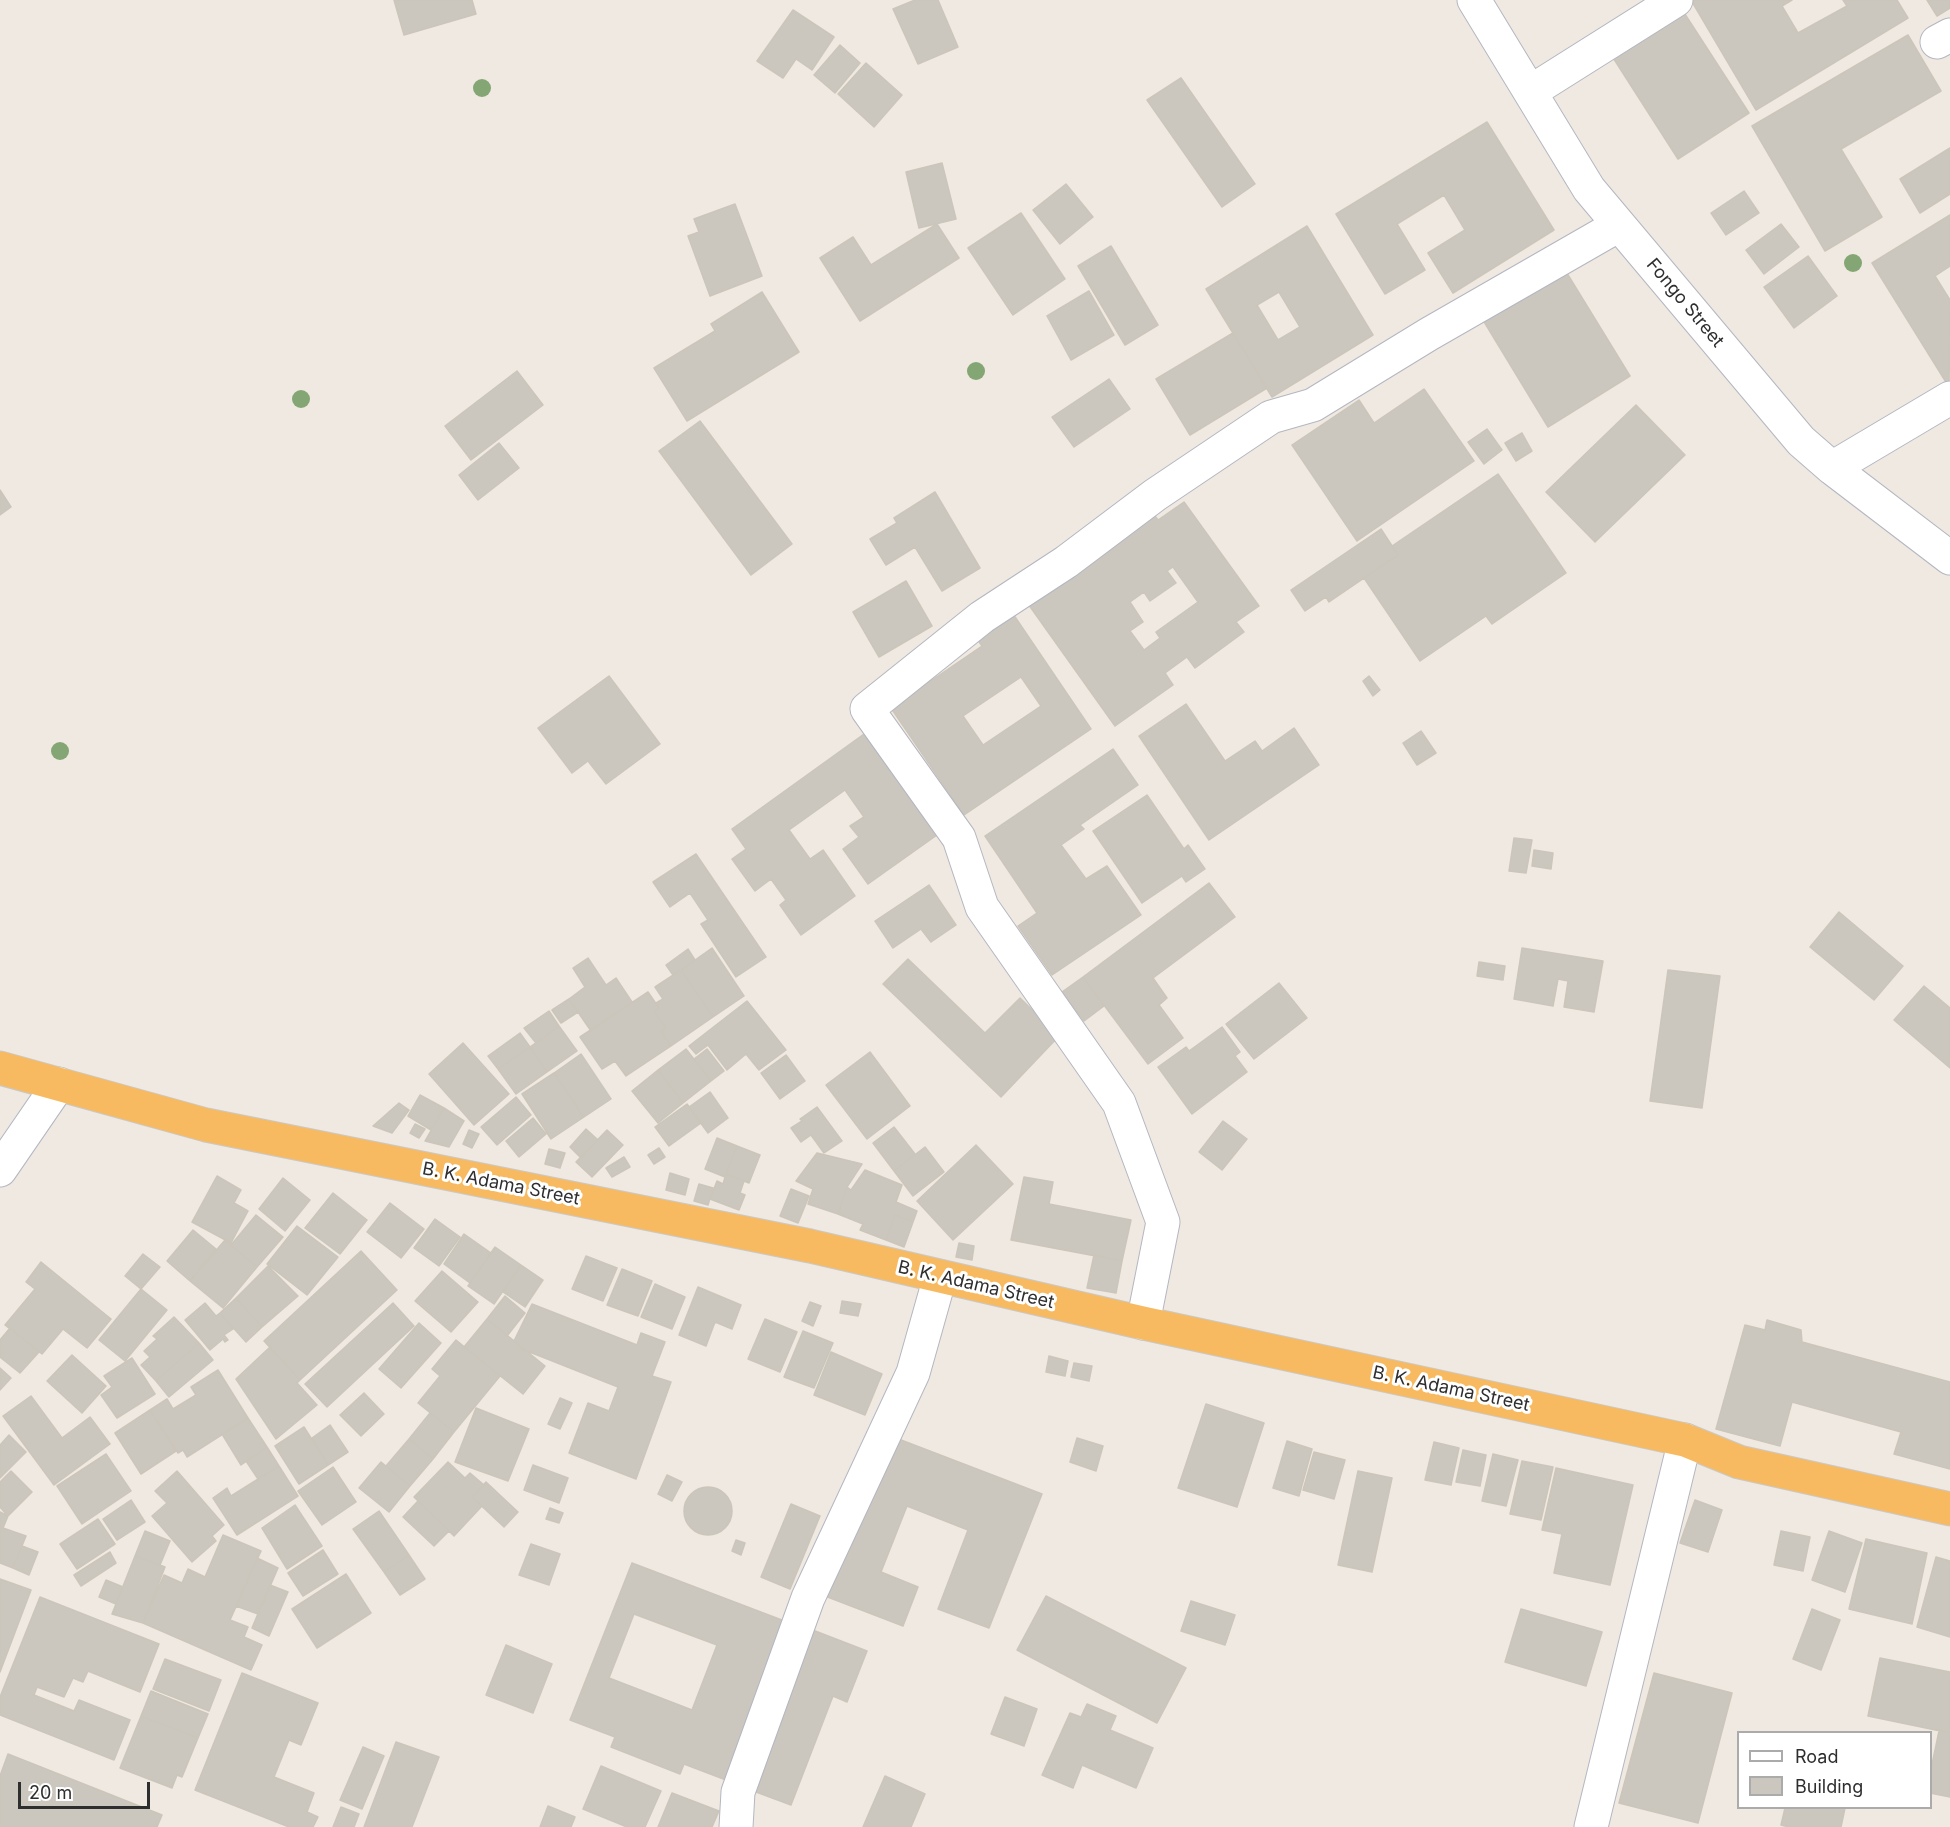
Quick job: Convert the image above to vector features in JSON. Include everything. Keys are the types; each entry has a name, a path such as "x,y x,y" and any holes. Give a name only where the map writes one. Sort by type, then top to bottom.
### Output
{"highway":[{"name":"B. K. Adama Street","path":"0,1068 206,1125 810,1246 1143,1323 1685,1440 1739,1462 1950,1509"}],"street":[{"name":"Fongo Street","path":"1474,0 1588,189 1801,441 1832,468 1950,558"},
{"path":"1530,92 1676,0"},
{"path":"1143,1323 1163,1222 1119,1103 982,907 959,838 867,709 982,617 1066,562 1155,495 1271,417 1313,405 1429,334 1619,225"},
{"path":"1832,468 1950,398"},
{"path":"0,1170 59,1084"},
{"path":"736,1827 738,1792 808,1598 913,1373 940,1276"},
{"path":"1591,1827 1685,1440"}],"building":[{"path":"394,0 472,0 476,14 404,35"},
{"path":"915,0 938,0 958,47 918,64 893,9"},
{"path":"1691,0 1792,0 1782,6 1798,33 1847,6 1843,0 1897,0 1908,18 1756,110"},
{"path":"1927,0 1950,0 1950,8 1937,16"},
{"path":"1681,8 1749,113 1678,159 1610,53"},
{"path":"793,10 834,37 812,70 796,59 783,78 757,61"},
{"path":"1908,35 1941,91 1841,149 1882,217 1825,251 1752,126"},
{"path":"840,45 860,63 835,93 814,75"},
{"path":"866,63 902,95 874,127 838,94"},
{"path":"1181,78 1255,184 1222,207 1147,100"},
{"path":"1487,122 1554,230 1453,293 1428,253 1465,230 1444,195 1397,224 1425,270 1385,294 1336,214"},
{"path":"1950,148 1950,194 1920,213 1900,179"},
{"path":"942,163 956,219 919,228 906,172"},
{"path":"1066,184 1093,217 1060,244 1033,210"},
{"path":"1744,191 1759,213 1726,235 1711,213"},
{"path":"735,204 762,276 710,296 688,236 699,232 694,219"},
{"path":"1021,213 1065,279 1013,315 968,248"},
{"path":"1950,215 1950,266 1935,276 1950,300 1949,387 1872,263"},
{"path":"937,224 959,258 860,321 820,258 853,237 871,265"},
{"path":"1781,224 1799,247 1764,274 1746,250"},
{"path":"1307,226 1373,335 1272,397 1206,289","holes":["1279,292 1300,327 1278,340 1257,305"]},
{"path":"1111,246 1158,325 1125,345 1078,266"},
{"path":"1808,256 1837,296 1794,328 1764,287"},
{"path":"1565,270 1630,376 1548,427 1483,320"},
{"path":"1089,291 1114,335 1071,360 1047,316"},
{"path":"762,292 799,352 687,421 654,368 715,331 711,324"},
{"path":"1233,333 1267,388 1190,435 1156,379"},
{"path":"517,371 543,405 471,460 445,426"},
{"path":"1109,379 1130,409 1074,447 1052,417"},
{"path":"1424,389 1474,461 1357,541 1292,445 1359,400 1374,423"},
{"path":"1636,405 1685,455 1595,542 1546,492"},
{"path":"700,421 792,544 751,575 659,451"},
{"path":"1487,429 1502,450 1484,464 1468,442"},
{"path":"1522,433 1532,451 1516,461 1505,443"},
{"path":"499,443 519,468 478,500 459,475"},
{"path":"1498,474 1566,573 1492,624 1486,616 1420,661 1364,578 1398,555 1392,546"},
{"path":"0,490 11,507 0,515"},
{"path":"935,492 980,568 942,591 915,547 886,565 870,539 897,523 894,518"},
{"path":"1184,502 1259,606 1236,622 1244,632 1195,668 1187,657 1165,673 1173,685 1115,726 1026,601 1152,512 1158,520","holes":["1173,567 1198,602 1156,632 1160,638 1144,650 1130,631 1143,622 1130,602 1144,592 1150,601 1176,583 1167,571"]},
{"path":"1381,529 1398,555 1329,602 1326,597 1305,611 1291,590"},
{"path":"906,581 932,626 879,657 853,612"},
{"path":"1009,608 1091,729 964,815 891,708 982,646 972,632","holes":["1021,677 1041,706 983,745 963,716"]},
{"path":"609,676 660,744 606,784 588,761 572,773 538,728"},
{"path":"1369,676 1380,690 1373,696 1363,681"},
{"path":"1186,704 1225,761 1255,741 1262,751 1294,728 1319,765 1209,840 1139,736"},
{"path":"1421,731 1436,753 1417,765 1403,743"},
{"path":"864,734 937,835 868,884 843,849 859,837 850,826 864,817 845,790 789,830 810,859 823,850 855,896 801,935 780,905 786,900 771,879 755,891 732,859 746,849 732,829"},
{"path":"1113,749 1138,785 1080,825 1084,829 1061,845 1086,879 1107,866 1141,915 1052,975 1018,926 1037,913 985,836"},
{"path":"1147,795 1184,849 1188,845 1205,869 1186,882 1182,876 1142,903 1093,831"},
{"path":"1514,838 1532,840 1526,873 1509,871"},
{"path":"1534,850 1553,853 1551,869 1532,866"},
{"path":"696,854 766,957 736,977 701,924 708,920 690,893 670,907 653,882"},
{"path":"1209,883 1235,917 1153,978 1167,998 1159,1005 1183,1038 1148,1064 1083,977"},
{"path":"929,885 956,925 931,942 921,929 893,948 875,921"},
{"path":"1839,912 1903,966 1874,1000 1810,947"},
{"path":"712,948 744,996 713,1017 681,970"},
{"path":"1522,948 1603,961 1594,1012 1564,1007 1568,981 1558,979 1553,1006 1514,999"},
{"path":"688,949 695,960 673,975 666,965"},
{"path":"588,958 606,985 616,978 632,1002 591,1031 569,999 585,987 573,968"},
{"path":"908,959 985,1033 1020,998 1059,1036 1001,1097 883,984"},
{"path":"1479,962 1505,966 1503,980 1477,976"},
{"path":"681,970 713,1017 671,1046 661,1031 666,1028 654,1011 659,1008 656,1003 663,999 655,987"},
{"path":"1668,970 1720,976 1702,1108 1650,1101"},
{"path":"1083,977 1104,1006 1084,1021 1062,992"},
{"path":"1279,983 1307,1018 1254,1059 1226,1024"},
{"path":"1924,986 1950,1008 1950,1068 1894,1020"},
{"path":"648,992 659,1008 654,1011 666,1028 661,1031 671,1046 626,1076 615,1061 602,1069 580,1037"},
{"path":"569,999 578,1012 561,1023 552,1010"},
{"path":"747,1001 786,1050 759,1070 746,1054 727,1070 708,1045 696,1054 689,1046"},
{"path":"549,1011 559,1026 536,1043 524,1028"},
{"path":"559,1026 577,1051 547,1072 530,1047"},
{"path":"1222,1027 1240,1052 1235,1056 1247,1072 1192,1114 1158,1067 1186,1047 1189,1051"},
{"path":"520,1033 530,1047 498,1069 488,1056"},
{"path":"463,1043 509,1094 474,1125 429,1074"},
{"path":"530,1047 547,1072 516,1094 498,1069"},
{"path":"686,1049 711,1081 683,1103 658,1070"},
{"path":"707,1049 724,1071 711,1081 694,1059"},
{"path":"870,1052 910,1106 867,1139 826,1085"},
{"path":"581,1054 611,1099 584,1117 554,1073"},
{"path":"786,1055 805,1081 780,1099 761,1073"},
{"path":"658,1070 683,1103 658,1123 632,1091"},
{"path":"554,1073 584,1117 551,1139 522,1094"},
{"path":"710,1092 728,1118 708,1133 689,1107"},
{"path":"420,1095 444,1108 431,1130 408,1116"},
{"path":"516,1097 531,1115 497,1145 481,1127"},
{"path":"399,1103 409,1110 392,1133 373,1126"},
{"path":"687,1104 701,1123 669,1146 655,1127"},
{"path":"817,1107 842,1141 824,1153 811,1135 801,1142 791,1128"},
{"path":"444,1108 464,1121 449,1147 425,1141"},
{"path":"533,1118 546,1134 519,1157 506,1141"},
{"path":"1223,1121 1247,1139 1222,1170 1199,1152"},
{"path":"415,1124 425,1129 419,1138 410,1133"},
{"path":"894,1127 915,1154 894,1171 873,1143"},
{"path":"586,1129 598,1140 581,1158 570,1147"},
{"path":"469,1130 479,1134 472,1148 463,1144"},
{"path":"607,1130 623,1145 592,1177 576,1162"},
{"path":"717,1138 737,1146 725,1177 705,1169"},
{"path":"976,1145 1013,1184 953,1240 917,1201"},
{"path":"737,1146 760,1155 749,1183 726,1174"},
{"path":"925,1147 944,1172 913,1196 894,1171"},
{"path":"659,1148 665,1157 654,1164 648,1155"},
{"path":"549,1149 565,1153 560,1168 545,1164"},
{"path":"817,1153 862,1164 847,1187 838,1214 808,1204 813,1189 796,1181"},
{"path":"624,1157 630,1167 612,1177 606,1168"},
{"path":"865,1170 902,1185 896,1202 917,1211 913,1222 895,1215 886,1240 860,1230 863,1224 838,1214 847,1187 851,1190"},
{"path":"670,1173 689,1179 685,1195 666,1190"},
{"path":"726,1174 744,1181 740,1193 745,1195 739,1210 710,1199 717,1181 723,1184"},
{"path":"217,1176 241,1190 234,1203 248,1211 231,1243 192,1222"},
{"path":"1024,1177 1053,1182 1049,1204 1131,1220 1122,1261 1011,1240"},
{"path":"283,1178 310,1200 285,1231 259,1209"},
{"path":"699,1184 713,1188 708,1205 694,1201"},
{"path":"791,1189 809,1196 798,1223 780,1216"},
{"path":"333,1193 367,1220 340,1254 305,1228"},
{"path":"390,1203 424,1229 401,1258 367,1232"},
{"path":"256,1215 283,1237 257,1267 231,1245"},
{"path":"895,1215 913,1222 904,1247 886,1240"},
{"path":"435,1219 460,1237 439,1266 414,1248"},
{"path":"297,1226 338,1257 307,1295 267,1264"},
{"path":"193,1230 216,1249 190,1281 167,1261"},
{"path":"464,1234 491,1253 470,1283 444,1264"},
{"path":"225,1240 257,1267 223,1308 190,1281"},
{"path":"959,1243 974,1246 972,1260 956,1257"},
{"path":"495,1247 521,1265 494,1304 468,1286"},
{"path":"361,1251 397,1290 300,1380 264,1341"},
{"path":"143,1254 160,1267 141,1289 125,1276"},
{"path":"1094,1255 1122,1261 1116,1293 1087,1288"},
{"path":"586,1256 617,1268 603,1301 572,1289"},
{"path":"41,1262 111,1319 87,1348 63,1329 42,1354 5,1325 35,1289 26,1282"},
{"path":"521,1265 543,1280 525,1307 503,1292"},
{"path":"268,1266 298,1296 262,1327 236,1298"},
{"path":"622,1269 652,1281 638,1316 607,1305"},
{"path":"442,1271 478,1302 451,1332 415,1301"},
{"path":"655,1284 685,1297 672,1329 641,1317"},
{"path":"698,1287 741,1305 732,1329 715,1322 706,1346 679,1335"},
{"path":"141,1289 167,1310 125,1361 99,1340"},
{"path":"505,1296 525,1313 507,1336 487,1319"},
{"path":"236,1298 262,1327 246,1342 220,1313"},
{"path":"842,1301 861,1304 858,1316 840,1313"},
{"path":"810,1302 821,1306 813,1326 802,1321"},
{"path":"205,1303 216,1316 220,1313 233,1329 224,1335 228,1340 225,1342 223,1339 210,1350 185,1320"},
{"path":"393,1303 414,1326 327,1407 305,1384"},
{"path":"532,1304 637,1345 641,1333 665,1342 652,1376 671,1382 636,1479 569,1453 588,1403 609,1411 618,1387 522,1349 514,1341"},
{"path":"174,1317 199,1343 156,1381 141,1365 150,1357 144,1351 157,1339 153,1336"},
{"path":"487,1319 545,1366 523,1394 464,1347"},
{"path":"765,1319 797,1332 780,1372 748,1359"},
{"path":"1767,1320 1801,1330 1802,1342 1950,1382 1950,1469 1894,1454 1901,1432 1792,1402 1780,1446 1716,1429 1745,1325 1765,1330"},
{"path":"419,1323 441,1343 401,1388 379,1369"},
{"path":"10,1328 39,1352 20,1373 0,1357 0,1340"},
{"path":"803,1331 833,1343 814,1388 784,1377"},
{"path":"456,1340 500,1376 454,1432 418,1403 440,1376 432,1369"},
{"path":"199,1343 213,1360 169,1397 156,1381"},
{"path":"270,1347 300,1380 297,1383 317,1405 276,1439 236,1379"},
{"path":"831,1352 882,1374 865,1415 814,1395"},
{"path":"72,1355 106,1386 82,1413 47,1381"},
{"path":"1049,1356 1068,1361 1065,1376 1046,1372"},
{"path":"132,1358 155,1394 117,1418 101,1395 112,1387 104,1376"},
{"path":"1074,1363 1092,1366 1089,1381 1071,1377"},
{"path":"0,1368 11,1378 0,1390"},
{"path":"218,1370 248,1418 187,1457 183,1450 178,1453 150,1410 167,1399 173,1409 196,1395 191,1387"},
{"path":"364,1393 384,1414 361,1436 340,1415"},
{"path":"31,1396 62,1438 90,1417 110,1444 54,1485 3,1416"},
{"path":"560,1398 572,1403 560,1429 548,1424"},
{"path":"1206,1404 1264,1423 1237,1507 1178,1488"},
{"path":"476,1408 529,1429 508,1481 455,1462"},
{"path":"150,1410 176,1451 141,1474 115,1433"},
{"path":"430,1413 454,1432 433,1459 409,1439"},
{"path":"248,1418 267,1447 241,1465 222,1434"},
{"path":"330,1425 348,1452 328,1465 312,1438"},
{"path":"304,1427 328,1465 299,1484 275,1446"},
{"path":"9,1435 26,1452 0,1478 0,1445"},
{"path":"888,1435 1042,1494 989,1628 938,1609 968,1530 907,1506 881,1572 918,1587 903,1626 825,1596"},
{"path":"1077,1438 1103,1446 1096,1471 1070,1462"},
{"path":"409,1439 433,1459 410,1486 386,1466"},
{"path":"1287,1441 1312,1449 1299,1496 1273,1488"},
{"path":"1434,1442 1459,1448 1451,1485 1425,1480"},
{"path":"267,1447 279,1466 258,1479 246,1461"},
{"path":"1463,1450 1486,1455 1480,1486 1456,1482"},
{"path":"1314,1452 1345,1460 1334,1499 1303,1490"},
{"path":"106,1454 131,1491 82,1524 57,1486"},
{"path":"1493,1454 1518,1460 1506,1506 1482,1501"},
{"path":"1522,1461 1553,1467 1541,1520 1510,1514"},
{"path":"381,1462 410,1486 389,1512 359,1488"},
{"path":"448,1462 465,1478 470,1473 484,1485 472,1497 482,1506 454,1536 414,1497"},
{"path":"533,1465 568,1478 559,1503 524,1490"},
{"path":"279,1466 298,1496 237,1535 213,1498 227,1488 231,1496"},
{"path":"333,1467 356,1502 322,1525 298,1491"},
{"path":"1556,1468 1633,1485 1610,1585 1554,1573 1562,1534 1542,1530"},
{"path":"11,1471 32,1492 8,1516 0,1507 0,1482"},
{"path":"177,1471 224,1525 212,1536 216,1541 192,1562 152,1516 167,1503 155,1491"},
{"path":"1358,1471 1392,1478 1372,1572 1338,1565"},
{"path":"667,1475 682,1482 672,1501 658,1494"},
{"path":"486,1482 518,1512 504,1527 472,1497"},
{"path":"708,1487 725,1494 732,1511 725,1528 708,1535 691,1528 684,1511 691,1494"},
{"path":"131,1500 145,1522 117,1540 103,1519"},
{"path":"1695,1500 1722,1510 1708,1552 1680,1543"},
{"path":"418,1501 449,1531 434,1546 403,1517"},
{"path":"791,1504 820,1516 790,1589 761,1577"},
{"path":"295,1505 322,1546 287,1569 262,1528"},
{"path":"550,1508 563,1513 559,1523 546,1519"},
{"path":"379,1511 409,1555 384,1572 353,1529"},
{"path":"0,1512 8,1516 3,1528 26,1536 13,1568 0,1563"},
{"path":"98,1519 115,1544 77,1569 60,1544"},
{"path":"145,1531 170,1541 160,1565 135,1556"},
{"path":"1781,1531 1810,1537 1803,1571 1774,1565"},
{"path":"1829,1531 1862,1543 1845,1592 1812,1580"},
{"path":"223,1535 261,1551 230,1620 248,1627 244,1637 262,1645 251,1670 143,1623 164,1575 182,1583 188,1569 205,1577"},
{"path":"1866,1539 1927,1553 1912,1624 1849,1609"},
{"path":"736,1540 745,1543 741,1555 732,1551"},
{"path":"531,1544 560,1554 549,1585 519,1575"},
{"path":"22,1546 38,1552 29,1575 13,1568"},
{"path":"323,1550 338,1574 303,1596 288,1573"},
{"path":"110,1552 116,1563 81,1586 74,1575"},
{"path":"409,1555 425,1579 400,1595 384,1572"},
{"path":"135,1556 165,1567 143,1623 112,1614"},
{"path":"1936,1557 1950,1561 1950,1637 1917,1627"},
{"path":"257,1558 278,1568 258,1614 236,1606"},
{"path":"632,1563 787,1622 726,1780 684,1764 680,1774 611,1747 615,1737 570,1720","holes":["634,1614 717,1645 692,1710 609,1678"]},
{"path":"346,1574 371,1613 317,1648 292,1609"},
{"path":"0,1579 31,1590 0,1672"},
{"path":"106,1580 123,1587 116,1604 99,1597"},
{"path":"270,1585 288,1592 269,1636 252,1628"},
{"path":"1046,1596 1186,1668 1157,1723 1017,1650"},
{"path":"40,1597 159,1644 140,1692 88,1671 83,1682 73,1678 64,1697 37,1687 34,1695 74,1711 79,1700 130,1720 114,1760 0,1715 0,1697"},
{"path":"1191,1601 1235,1615 1225,1645 1181,1631"},
{"path":"1521,1609 1602,1632 1586,1686 1505,1662"},
{"path":"1812,1609 1840,1620 1821,1670 1793,1659"},
{"path":"810,1629 867,1651 847,1702 833,1696 791,1805 748,1789"},
{"path":"506,1645 552,1664 533,1713 486,1695"},
{"path":"1880,1658 1950,1672 1950,1733 1868,1716"},
{"path":"165,1659 221,1680 209,1711 153,1689"},
{"path":"242,1673 318,1703 301,1745 289,1740 274,1777 314,1793 307,1812 318,1817 313,1827 289,1827 195,1790"},
{"path":"1654,1673 1732,1693 1698,1823 1619,1803"},
{"path":"151,1691 208,1714 198,1738 141,1716"},
{"path":"1005,1697 1037,1709 1024,1746 991,1734"},
{"path":"1087,1704 1116,1716 1110,1730 1153,1748 1136,1788 1082,1765 1073,1788 1042,1775 1070,1713 1081,1717"},
{"path":"141,1716 198,1738 182,1777 177,1775 172,1788 120,1768"},
{"path":"1939,1731 1950,1733 1950,1797 1932,1793 1932,1764"},
{"path":"396,1742 439,1757 412,1827 364,1827"},
{"path":"363,1747 384,1756 362,1809 340,1800"},
{"path":"8,1754 162,1815 157,1827 0,1827 0,1776"},
{"path":"601,1766 661,1791 645,1827 627,1827 583,1809"},
{"path":"885,1776 925,1794 911,1827 863,1827"},
{"path":"672,1793 719,1811 712,1827 658,1827"},
{"path":"548,1806 575,1817 571,1827 540,1827"},
{"path":"341,1807 359,1814 354,1827 333,1827"},
{"path":"1785,1809 1845,1809 1841,1827 1781,1825"}]}
